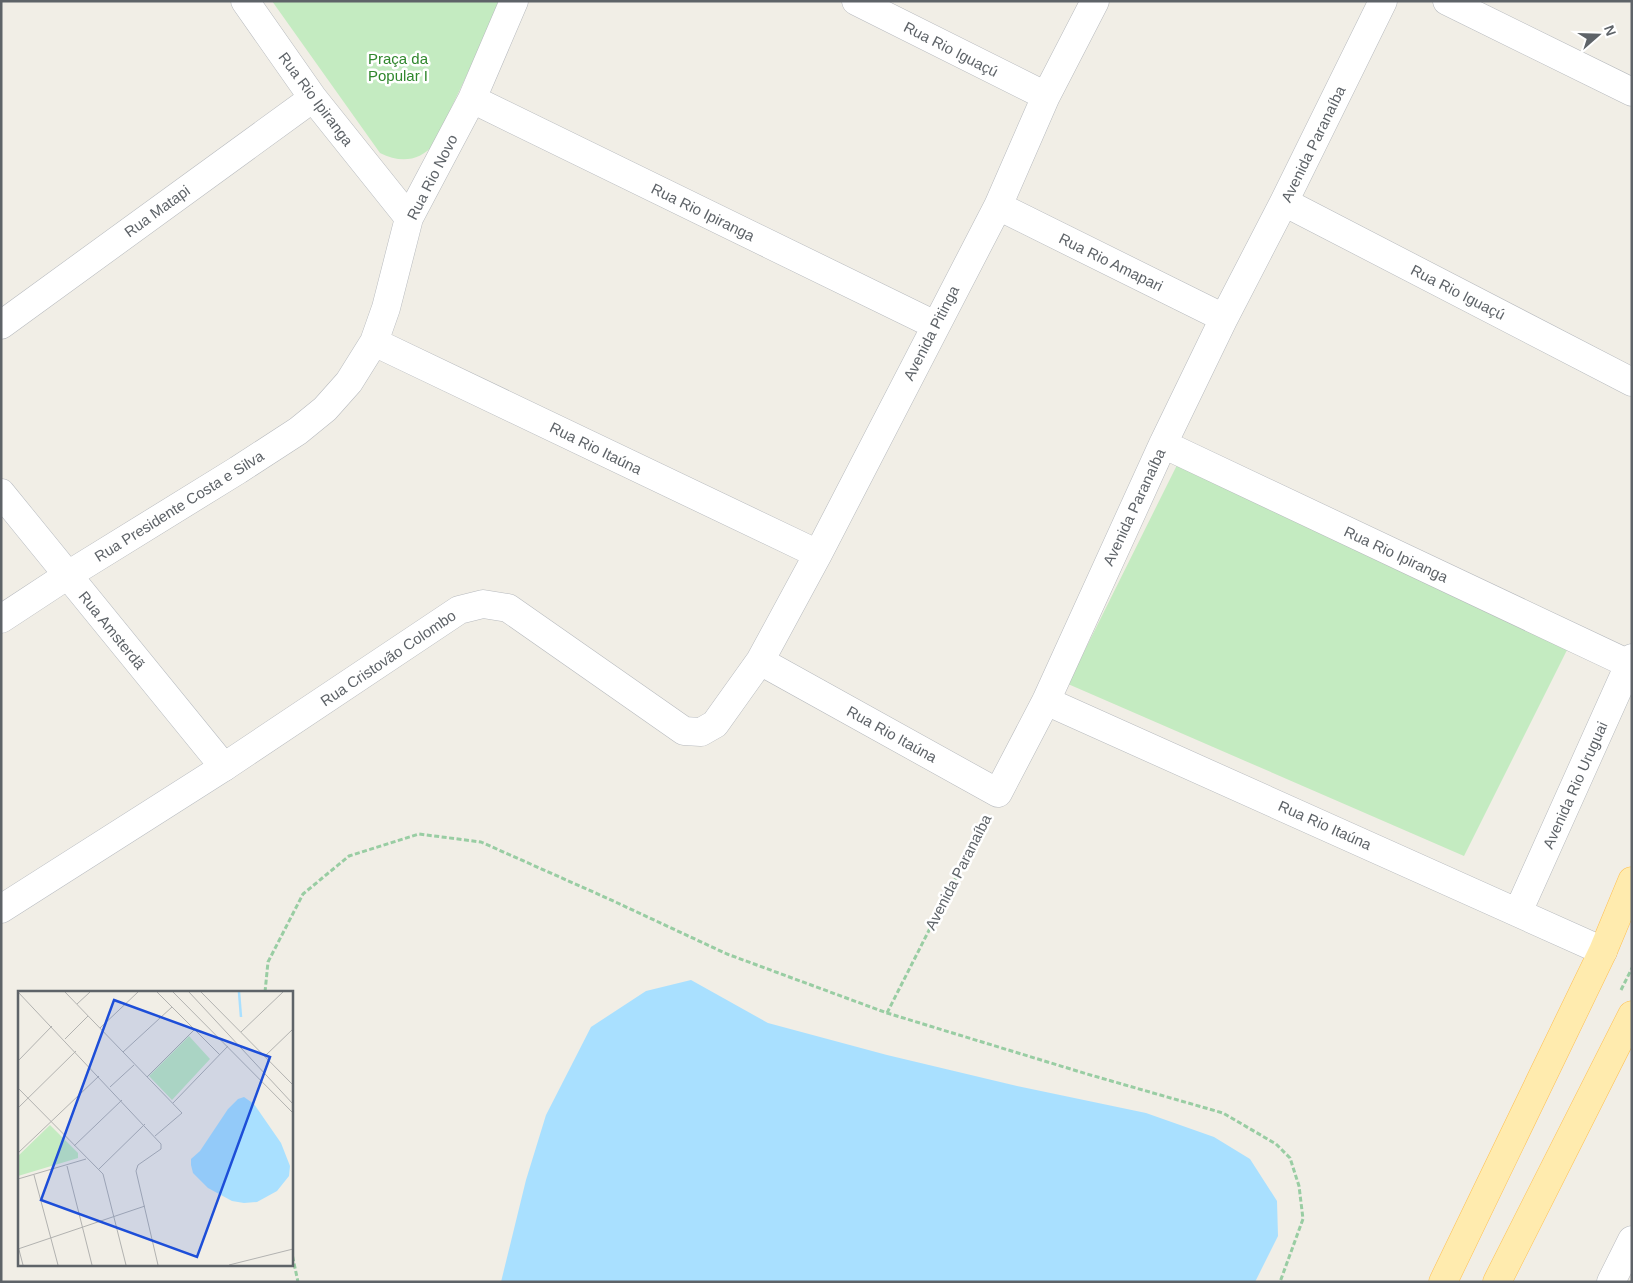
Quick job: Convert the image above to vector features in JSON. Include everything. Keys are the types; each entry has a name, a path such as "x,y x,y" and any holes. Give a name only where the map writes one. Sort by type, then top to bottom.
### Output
{"main road":[{"path":"1443,1282 1603,951 1632,881"},
{"path":"1497,1282 1632,1015"}],"street":[{"name":"Rua Rio Ipiranga","path":"244,1 313,98 409,218"},
{"name":"Rua Rio Novo","path":"349,382 374,342 386,308 409,218 472,99 514,1"},
{"name":"Rua Rio Iguaçú","path":"856,1 1046,96"},
{"name":"Avenida Pitinga","path":"760,661 818,554 998,206 1046,96 1094,1"},
{"name":"Avenida Paranaíba","path":"998,793 1046,701 1163,444 1224,318 1284,202 1383,1"},
{"path":"1447,1 1632,92"},
{"name":"Rua Matapi","path":"1,325 313,98"},
{"name":"Rua Rio Ipiranga","path":"472,99 935,326"},
{"name":"Rua Rio Iguaçú","path":"1284,202 1632,382"},
{"name":"Rua Rio Amapari","path":"998,206 1224,318"},
{"name":"Rua Rio Itaúna","path":"374,342 818,554"},
{"name":"Rua Presidente Costa e Silva","path":"1,619 298,431 324,409 349,382"},
{"name":"Rua Rio Ipiranga","path":"1163,444 1630,661"},
{"name":"Rua Amsterdã","path":"1,493 224,767"},
{"name":"Rua Cristovão Colombo","path":"1,909 224,767 459,610 483,604 508,608 684,732 701,732 716,724 760,661"},
{"name":"Rua Rio Itaúna","path":"760,661 998,793"},
{"name":"Avenida Rio Uruguai","path":"1518,912 1630,661"},
{"name":"Rua Rio Itaúna","path":"1046,701 1603,951"},
{"path":"1611,1282 1631,1244"}],"path":[{"name":"Avenida Paranaíba","path":"887,1013 998,793"},
{"path":"265,991 268,962 303,894 349,856 419,834 481,842 609,898 727,954 887,1013 1223,1113 1276,1144 1290,1158 1300,1186 1303,1219 1280,1282"},
{"path":"292,1254 298,1282"}],"green space":[{"name":"Praça da Popular I","path":"272,1 502,1 434,144 416,157 402,159 380,153"},
{"path":"1181,457 1573,638 1464,856 1068,684"}],"water":[{"path":"691,980 768,1023 887,1055 1017,1086 1146,1113 1214,1137 1250,1159 1277,1201 1278,1236 1255,1282 501,1282 526,1180 546,1115 591,1027 646,991"}]}
